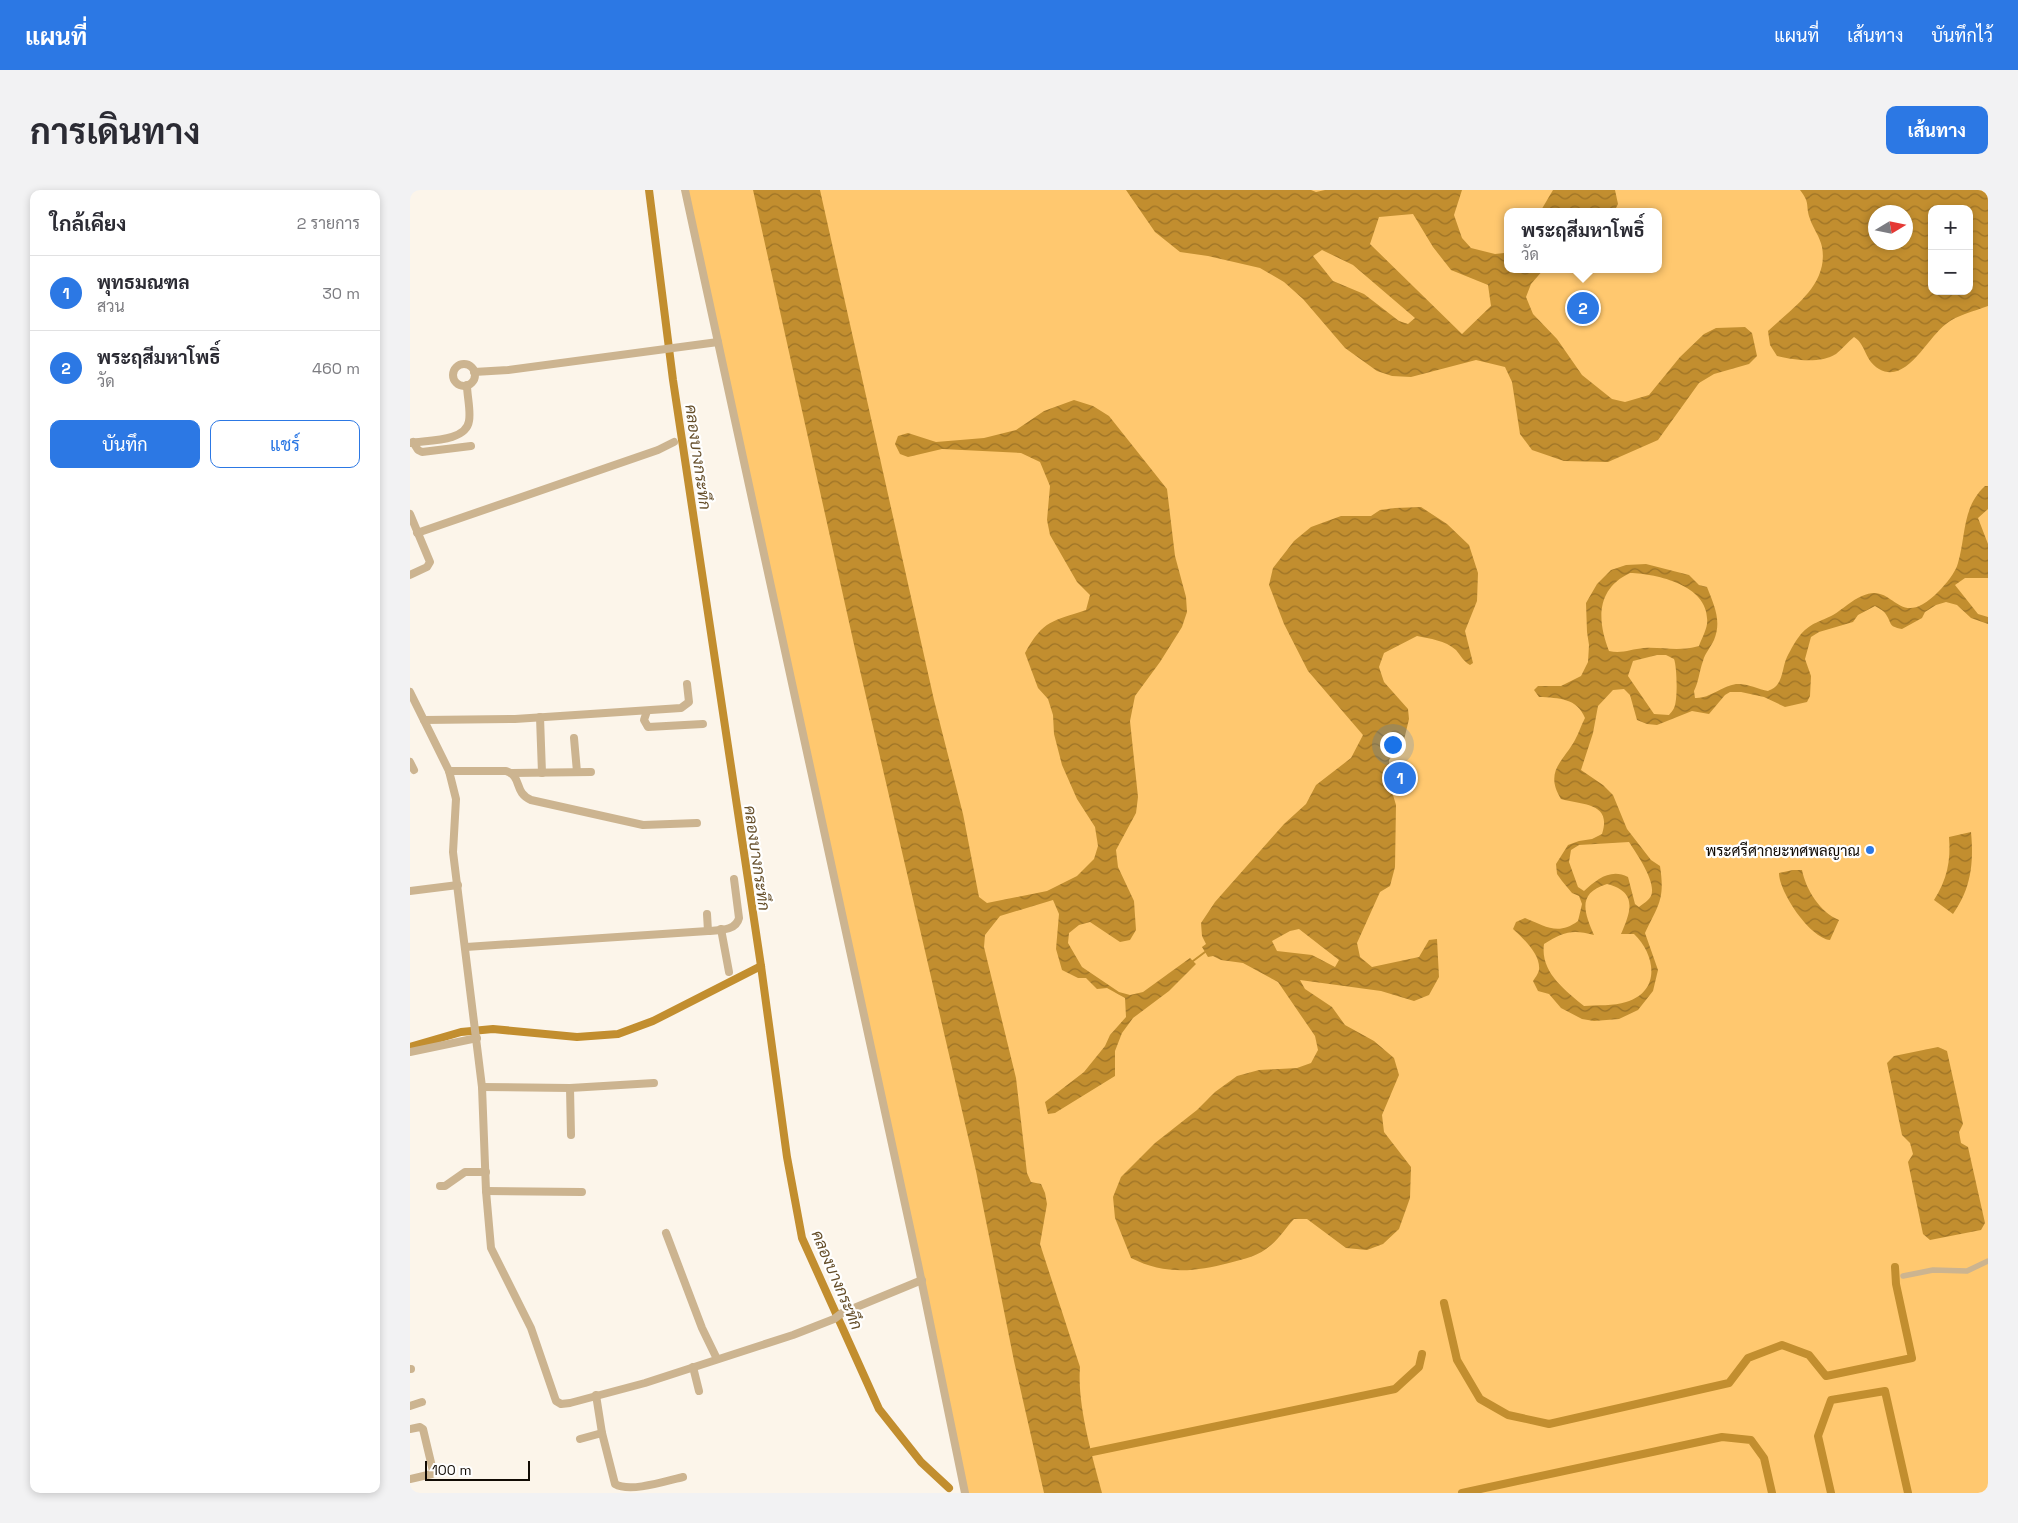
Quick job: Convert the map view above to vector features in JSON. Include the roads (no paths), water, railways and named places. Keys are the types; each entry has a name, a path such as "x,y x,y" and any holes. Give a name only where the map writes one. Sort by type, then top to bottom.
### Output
{"street":[{"path":"685,190 922,1280 966,1493"},
{"path":"474,372 508,370 718,342"},
{"path":"467,364 472,367 474,372 472,382 467,385 461,385 456,382 454,372 456,367 467,364"},
{"path":"467,385 469,420 464,433 457,436 412,442 422,452 471,446"},
{"path":"417,533 639,456 674,442"},
{"path":"410,514 430,562 427,567 410,575"},
{"path":"424,720 540,717 682,708 689,702 687,684"},
{"path":"410,692 449,771 456,799 453,852 482,1087 486,1191 491,1248 531,1328 556,1400 561,1404 645,1383 793,1335 922,1280"},
{"path":"647,711 644,720 648,727 703,724"},
{"path":"540,717 542,773"},
{"path":"574,738 577,772"},
{"path":"410,762 414,770"},
{"path":"449,771 506,771 512,773 591,772"},
{"path":"512,773 520,792 532,800 643,825 697,823"},
{"path":"466,948 708,931 734,927 738,924 739,918 734,879"},
{"path":"410,891 458,886"},
{"path":"707,914 708,931"},
{"path":"721,929 729,972"},
{"path":"410,1052 477,1038"},
{"path":"482,1087 570,1088 654,1083"},
{"path":"570,1088 571,1135"},
{"path":"440,1186 445,1186 465,1172 486,1172"},
{"path":"486,1191 582,1192"},
{"path":"666,1233 702,1328 717,1359"},
{"path":"1903,1276 1933,1270 1967,1271 1988,1261"},
{"path":"693,1367 699,1391"},
{"path":"596,1395 602,1433 613,1480 618,1486 627,1489 683,1477"},
{"path":"410,1406 422,1402"},
{"path":"410,1429 420,1426 423,1429 433,1473 410,1479"},
{"path":"580,1439 602,1433"}],"water":[{"path":"753,190 820,190 934,700 963,814 979,897 987,903 1047,891 1077,876 1094,859 1098,846 1095,827 1077,799 1062,765 1054,734 1053,715 1048,699 1038,688 1025,653 1037,634 1050,623 1086,610 1090,595 1077,582 1050,535 1047,520 1050,486 1040,462 1021,453 942,449 908,457 900,454 895,444 898,436 908,433 936,442 984,438 1016,430 1044,411 1074,400 1093,406 1109,416 1167,489 1175,556 1186,597 1187,612 1182,627 1160,662 1135,696 1130,721 1138,797 1136,813 1116,850 1118,867 1134,901 1136,930 1130,940 1120,942 1090,922 1079,925 1069,933 1068,943 1082,967 1119,992 1130,995 1143,992 1190,958 1196,964 1169,991 1133,1018 1122,1033 1115,1051 1115,1076 1055,1113 1048,1114 1045,1102 1084,1072 1105,1046 1110,1035 1126,1017 1125,998 1107,988 1097,989 1086,978 1078,978 1062,970 1056,949 1059,914 1053,900 1000,916 985,935 984,947 1016,1078 1027,1173 1031,1182 1041,1184 1045,1193 1047,1204 1040,1244 1080,1367 1083,1414 1102,1493 1044,1493 1014,1361 976,1171 855,649"},
{"path":"1126,190 1311,190 1316,192 1325,190 1462,190 1454,215 1462,238 1471,248 1495,254 1504,253 1504,273 1541,273 1531,284 1526,297 1533,314 1557,339 1582,375 1612,399 1625,402 1649,395 1680,357 1704,334 1716,328 1745,327 1752,333 1757,356 1749,364 1714,374 1699,383 1658,440 1608,462 1564,461 1532,450 1520,434 1512,382 1505,367 1476,360 1411,377 1392,376 1377,371 1345,348 1303,299 1284,282 1260,268 1208,256 1180,252 1155,232","holes":["1413,214 1433,247 1451,270 1488,285 1491,306 1462,334 1370,244 1379,217","1322,250 1353,265 1415,318 1408,324 1399,321 1364,294 1333,281 1313,256"]},
{"path":"1553,190 1615,190 1618,204 1616,208 1542,208"},
{"path":"1800,190 1988,190 1988,306 1950,321 1916,358 1898,371 1889,372 1879,369 1870,361 1861,344 1854,337 1836,354 1822,359 1799,360 1777,356 1770,345 1768,331 1807,295 1820,273 1823,261 1821,243 1810,219 1807,202"},
{"path":"1985,486 1988,486 1988,509 1978,518 1988,544 1988,578 1965,578 1955,585 1978,614 1988,617 1988,624 1971,618 1957,605 1946,602 1936,605 1925,612 1922,618 1902,629 1892,626 1884,612 1875,606 1858,615 1853,622 1819,632 1811,637 1805,659 1811,676 1810,696 1807,702 1785,707 1764,697 1741,692 1730,692 1725,695 1709,714 1692,711 1657,725 1637,720 1630,695 1624,689 1613,690 1598,706 1593,733 1581,770 1603,785 1613,795 1627,829 1651,860 1660,866 1662,886 1660,901 1645,933 1658,970 1653,991 1638,1010 1619,1019 1594,1021 1582,1019 1561,1008 1549,994 1538,991 1533,981 1539,970 1537,959 1522,937 1513,929 1516,922 1525,918 1558,929 1571,926 1578,921 1582,904 1579,896 1572,893 1562,881 1557,874 1556,864 1568,845 1592,839 1602,834 1604,824 1603,816 1594,807 1561,799 1554,781 1557,767 1575,740 1585,718 1582,711 1566,700 1539,697 1534,690 1538,686 1561,686 1581,676 1588,662 1589,645 1586,603 1597,584 1611,570 1626,565 1646,564 1689,575 1699,585 1707,587 1717,620 1713,643 1704,658 1694,691 1695,698 1705,697 1736,684 1748,685 1768,691 1779,682 1787,657 1801,634 1855,600 1873,593 1882,595 1905,607 1914,608 1925,603 1939,591 1957,567 1968,512","holes":["1630,573 1642,574 1668,580 1692,591 1701,600 1706,611 1707,624 1699,646 1684,649 1644,648 1622,652 1609,651 1602,628 1602,606 1605,597 1619,580","1657,655 1666,655 1674,659 1676,698 1674,709 1669,715 1654,714 1628,676 1633,661","1629,842 1649,876 1652,890 1651,896 1639,907 1635,904 1628,877 1616,874 1604,876 1584,891 1578,887 1569,862 1571,850 1579,845","1607,884 1624,892 1628,897 1629,910 1621,934 1634,934 1647,952 1650,962 1650,982 1637,997 1626,1002 1584,1006 1555,980 1546,963 1544,944 1562,934 1580,932 1594,935 1588,919 1586,904 1587,898 1597,888"]},
{"path":"1421,507 1447,524 1469,545 1478,573 1477,601 1465,631 1473,663 1470,665 1456,650 1447,644 1417,636 1384,653 1379,667 1384,682 1408,709 1409,719 1404,740 1389,760 1390,785 1396,805 1395,867 1390,886 1380,892 1357,943 1360,957 1372,967 1419,957 1429,940 1437,939 1439,977 1429,995 1414,1001 1381,991 1300,980 1305,989 1332,1007 1345,1025 1374,1041 1394,1058 1399,1075 1382,1115 1384,1132 1411,1167 1410,1198 1399,1229 1383,1244 1367,1250 1346,1248 1307,1219 1294,1219 1271,1245 1261,1252 1246,1258 1192,1270 1156,1267 1131,1258 1115,1218 1113,1197 1121,1177 1155,1143 1197,1110 1215,1092 1237,1076 1259,1070 1297,1068 1311,1063 1318,1050 1315,1036 1278,982 1243,963 1221,960 1213,956 1208,957 1202,947 1206,944 1202,936 1201,923 1215,902 1284,824 1306,804 1316,785 1351,758 1363,735 1308,671 1284,624 1269,585 1273,568 1294,541 1311,527 1341,516 1371,516 1380,510","holes":["1299,929 1339,960 1335,967 1312,955 1277,951 1272,941 1290,931"]},
{"path":"1971,832 1972,854 1970,875 1964,895 1953,914 1934,900 1947,870 1949,837"},
{"path":"1802,870 1815,900 1826,912 1839,920 1830,940 1822,937 1805,923 1784,891 1779,873"},
{"path":"1938,1047 1947,1051 1963,1124 1959,1132 1961,1143 1968,1147 1985,1223 1981,1230 1930,1240 1923,1234 1908,1162 1913,1154 1910,1143 1902,1135 1887,1063 1894,1056"}],"waterway":[{"name":"คลองบางกระทึก","path":"649,190 673,380 761,966 787,1157 802,1238 879,1409 921,1462 949,1488"},
{"path":"1193,961 1205,952"},
{"path":"410,1047 461,1032 493,1029 577,1037 618,1034 653,1021 761,966"},
{"path":"1444,1303 1457,1360 1480,1399 1508,1415 1549,1424 1729,1383 1748,1358 1782,1345 1809,1355 1826,1376 1912,1358 1896,1284 1895,1267"},
{"path":"1092,1452 1395,1389 1419,1367 1422,1354"},
{"path":"1831,1493 1818,1436 1831,1400 1885,1391 1908,1493"},
{"path":"1462,1493 1722,1437 1751,1440 1764,1458 1772,1493"}],"place":[{"name":"พระฤสีมหาโพธิ์","path":"1583,308"},
{"name":"พุทธมณฑล","path":"1400,778"},
{"name":"พระศรีศากยะทศพลญาณ","path":"1870,850"}]}
